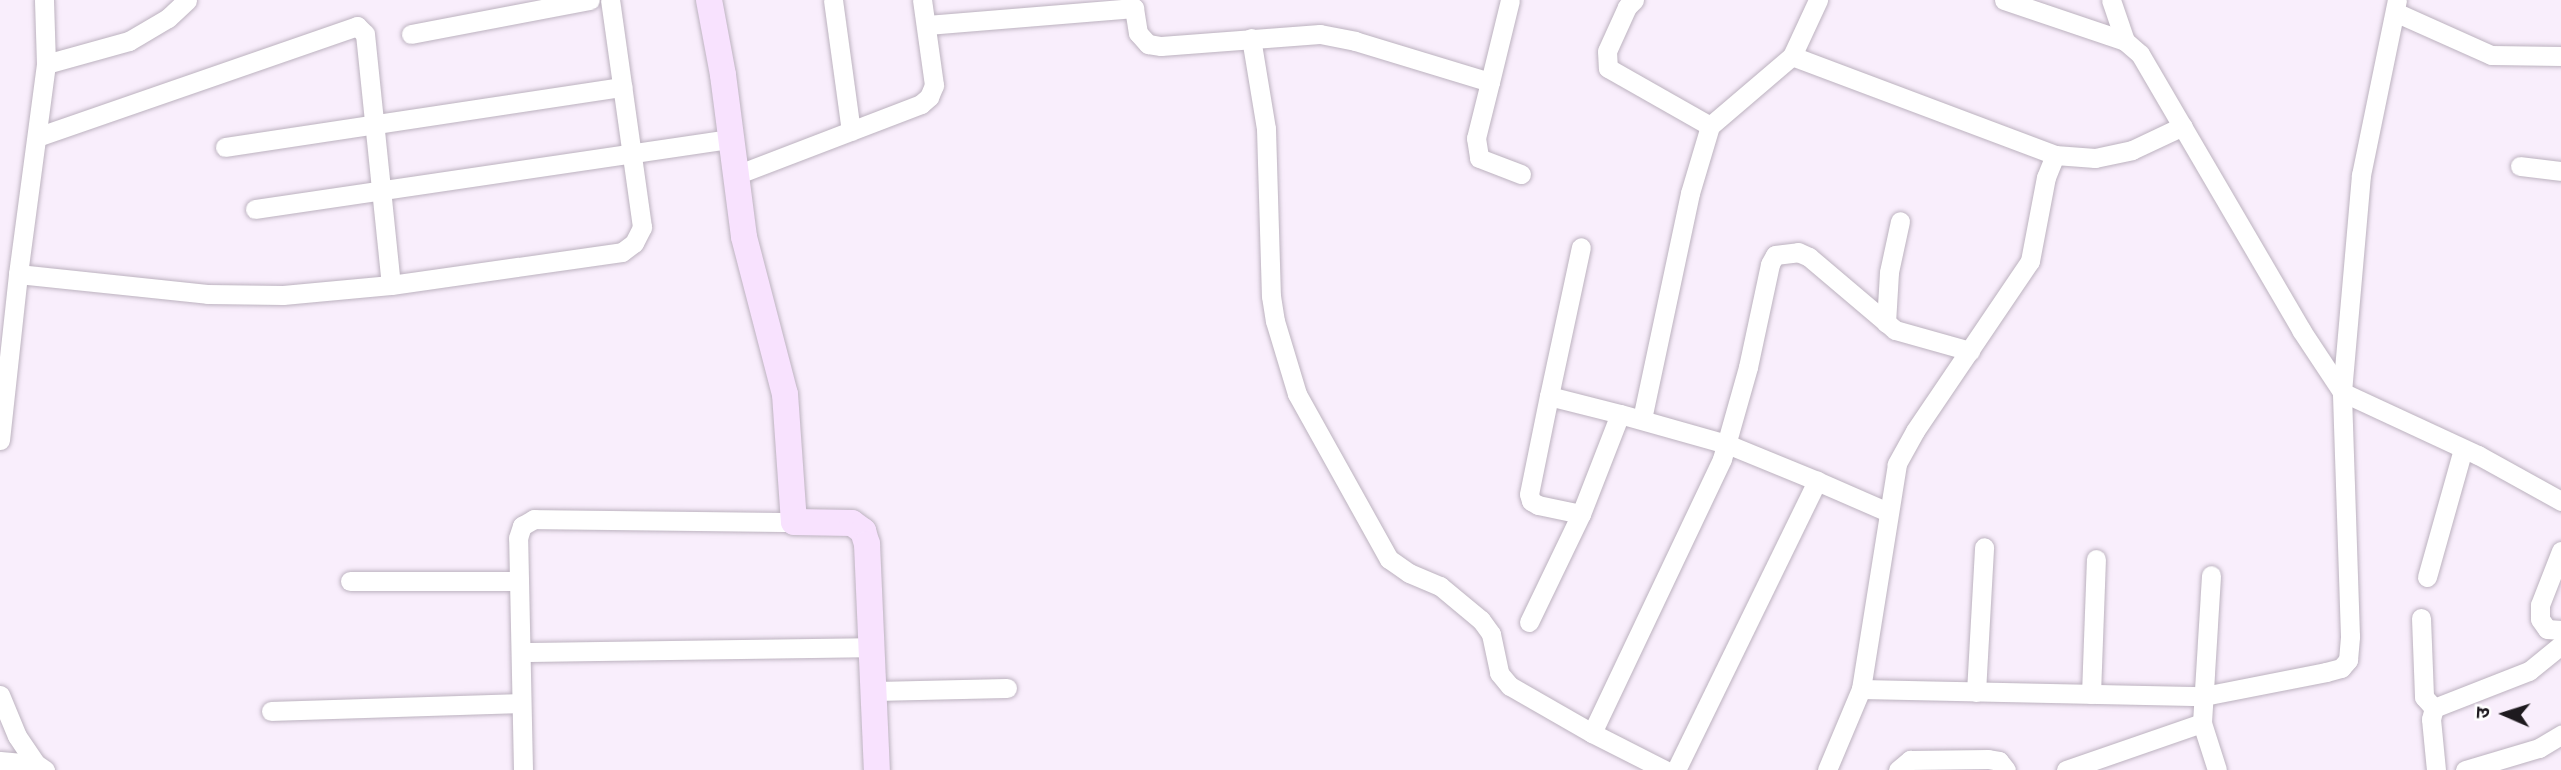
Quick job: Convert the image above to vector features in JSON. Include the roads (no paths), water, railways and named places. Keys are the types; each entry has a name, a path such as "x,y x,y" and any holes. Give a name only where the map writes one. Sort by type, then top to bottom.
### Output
{"street":[{"path":"0,440 18,274 46,64 44,0"},
{"path":"46,64 129,41 168,18 187,0"},
{"path":"411,34 590,0"},
{"path":"18,274 233,295 283,295 391,285 622,252 634,243 642,227 610,0"},
{"path":"710,0 744,237 785,394 794,522"},
{"path":"833,0 851,131"},
{"path":"736,175 921,104 929,97 934,85 922,0"},
{"path":"1510,0 1476,138 1479,158 1521,173"},
{"path":"1634,0 1627,7 1607,51 1608,68 1710,126"},
{"path":"1642,419 1690,193 1710,126 1792,56 1818,0"},
{"path":"2004,0 2125,41 2140,54 2301,330 2342,392 2463,449 2561,501"},
{"path":"2112,0 2125,41"},
{"path":"927,25 1134,4 1138,33 1148,44 1161,46 1320,34 1490,82"},
{"path":"1861,689 2204,696 2341,668 2348,660 2350,636 2342,392 2361,175 2396,6 2491,55 2561,56"},
{"path":"37,137 357,26 365,34 391,285"},
{"path":"1251,38 1266,129 1271,296 1275,321 1297,394 1389,559 1409,573 1440,586 1481,620 1491,634 1499,673 1510,686 1592,733 1665,770"},
{"path":"1792,56 2055,155 2095,158 2132,149 2183,126"},
{"path":"225,147 375,122 622,87"},
{"path":"255,209 632,156 731,139"},
{"path":"1827,770 1861,689 1897,464 1915,431 2030,261 2046,177 2055,155"},
{"path":"2520,166 2561,171"},
{"path":"1886,323 1889,272 1900,221"},
{"path":"1581,247 1529,494 1531,501 1538,505 1581,514"},
{"path":"1592,733 1727,444 1748,367 1770,264 1776,255 1798,251 1886,323 1908,335 1969,351"},
{"path":"1549,396 1727,444 1888,512"},
{"path":"1528,622 1581,514 1619,414"},
{"path":"2427,577 2463,449"},
{"path":"1676,770 1818,481"},
{"path":"523,770 518,538 522,526 534,519 852,523 863,531 867,544 877,770"},
{"path":"1976,692 1984,547"},
{"path":"2561,551 2540,605 2540,619 2547,629 2561,630"},
{"path":"2091,694 2096,559"},
{"path":"2211,575 2202,723 2217,770"},
{"path":"350,581 519,581"},
{"path":"2421,618 2424,697 2434,708"},
{"path":"2434,708 2529,671 2561,645"},
{"path":"521,652 873,647"},
{"path":"874,691 1006,688"},
{"path":"0,695 16,736 41,767"},
{"path":"271,711 521,703"},
{"path":"2434,708 2431,719 2436,770"},
{"path":"2066,770 2202,723"},
{"path":"2465,770 2539,748 2561,735"},
{"path":"1898,770 1910,760 1988,759 1999,761 2006,770"},
{"path":"0,761 41,767"}]}
